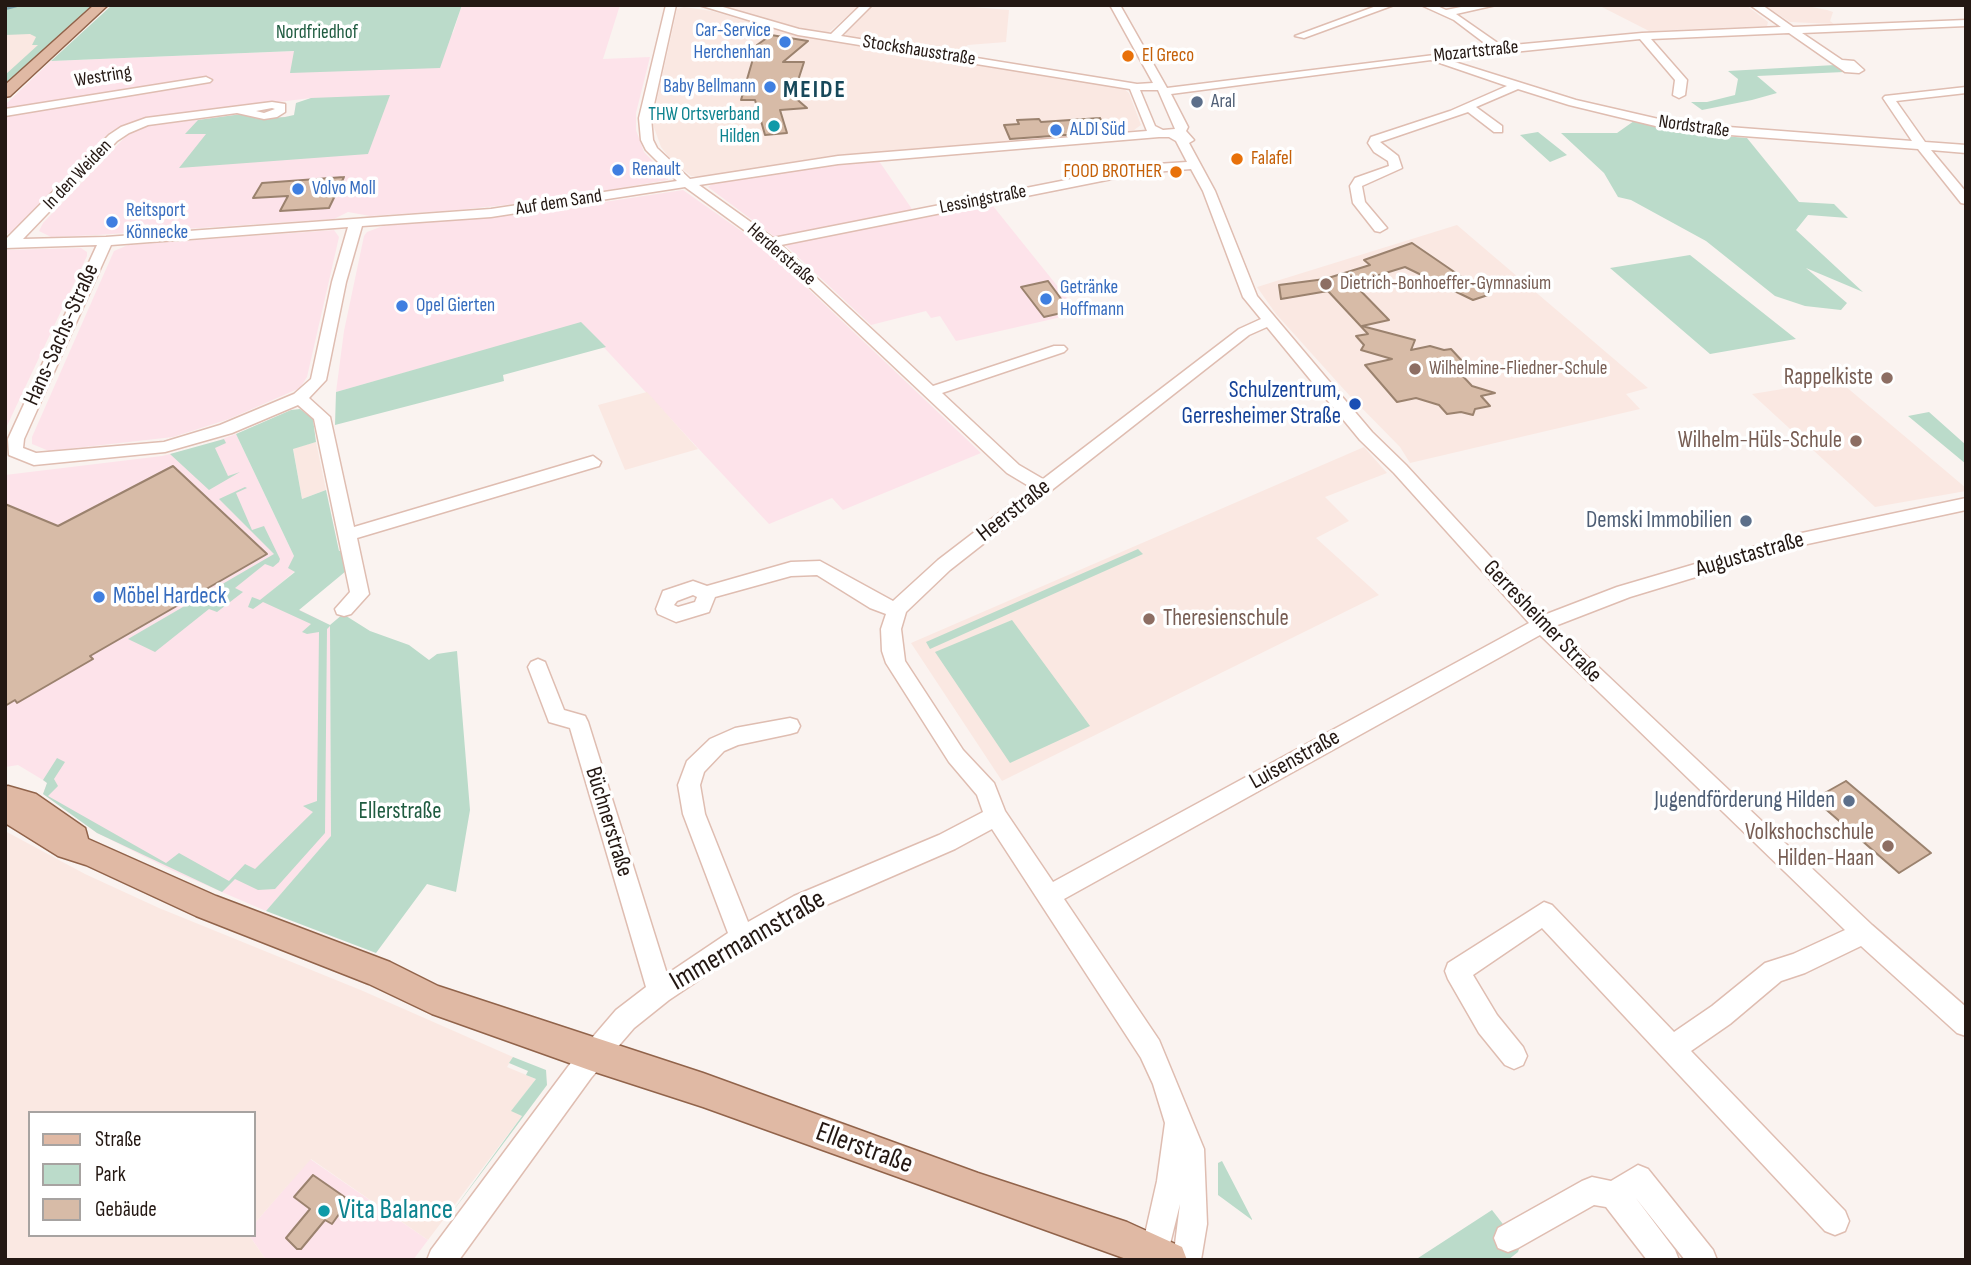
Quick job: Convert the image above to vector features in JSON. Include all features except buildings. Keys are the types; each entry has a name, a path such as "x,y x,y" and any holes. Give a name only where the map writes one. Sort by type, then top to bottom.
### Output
{"main road":[{"name":"Westring","path":"5,93 102,5"},
{"name":"Ellerstraße","path":"8,798 11,811 32,827 68,847 90,853 206,906 379,973 432,999 592,1055 703,1090 1170,1257"}],"street":[{"name":"Herderstraße","path":"671,5 648,100 645,129 652,150 689,183 771,243 1038,492"},
{"name":"Stockshausstraße","path":"704,5 788,30 1142,86"},
{"path":"833,37 867,5"},
{"name":"Gerresheimer Straße","path":"1115,5 1182,127 1172,133"},
{"path":"1300,36 1389,5"},
{"path":"1426,5 1448,12 1499,50"},
{"path":"1448,12 1491,5"},
{"path":"1755,5 1839,64"},
{"name":"Mozartstraße","path":"1163,90 1431,57 1642,36 1966,23"},
{"path":"1642,36 1659,52 1681,80 1679,95"},
{"name":"Nordstraße","path":"1431,57 1573,103 1676,127 1966,149"},
{"path":"1150,128 1134,91 1142,86 1151,71"},
{"name":"Westring","path":"5,113 206,80"},
{"path":"1380,228 1359,203 1356,186 1359,181 1396,168 1394,159 1378,149 1375,140 1469,107 1519,85"},
{"path":"1142,86 1163,90"},
{"path":"1966,90 1889,98 1966,200"},
{"path":"1895,106 1913,105"},
{"path":"1469,107 1498,129"},
{"name":"In den Weiden","path":"8,244 113,138 125,130 146,122 237,110"},
{"name":"Auf dem Sand","path":"1110,138 1150,128"},
{"name":"Gerresheimer Straße","path":"1150,128 1172,133 1181,139 1209,191 1247,292 1366,436 1400,469 1540,625 1864,933 1966,1024"},
{"name":"Auf dem Sand","path":"8,244 106,241 538,207 838,160 1172,133"},
{"name":"Lessingstraße","path":"771,243 1142,169 1195,163"},
{"path":"344,608 360,594 322,417 300,398 318,380 339,282 356,223"},
{"name":"Hans-Sachs-Straße","path":"106,241 20,430 15,451 34,459 165,447 226,429 300,398"},
{"name":"Heerstraße","path":"897,610 918,586 1038,492 1244,332 1269,321"},
{"path":"930,392 1059,349"},
{"path":"347,535 593,462"},
{"name":"Augustastraße","path":"1540,625 1624,592 1797,540 1966,504"},
{"path":"706,593 791,569 820,568 877,603 897,610 891,637 896,663 956,755 973,796 996,816 1150,1049 1166,1081 1178,1124 1191,1149 1194,1183 1193,1224 1170,1257"},
{"name":"Luisenstraße","path":"1049,896 1540,625"},
{"name":"Büchnerstraße","path":"538,667 556,716 578,722 660,992"},
{"path":"743,936 732,916 694,814 689,785 695,766 717,745 735,737 790,726"},
{"name":"Immermannstraße","path":"441,1260 592,1055 625,1019 743,936 802,904 947,842 996,816"},
{"path":"1514,1056 1488,1024 1457,971 1544,913 1835,1221"},
{"path":"1672,1049 1721,1015 1774,971 1796,965 1864,933"},
{"path":"1614,1195 1638,1179 1703,1260"},
{"path":"1508,1238 1592,1191 1614,1195 1665,1260"}],"shaded area":[{"path":"462,5 620,5 603,59 650,57 636,113 636,130 644,152 668,180 543,201 458,210 370,216 348,212 334,219 97,235 51,237 39,231 43,223 127,135 147,126 242,114 258,119 294,116 296,103 307,102 311,98 147,118 119,127 110,132 13,231 5,235 5,117 54,106 10,109 5,105 51,61 295,51 293,65 453,33"},
{"path":"714,5 860,5 828,33 787,26"},
{"path":"873,5 950,5 1009,10 1006,42 968,45 956,54 846,36"},
{"path":"1598,5 1746,5 1768,22 1767,26 1649,31"},
{"path":"1764,5 1802,5 1827,10 1833,12 1830,21 1834,24 1790,22"},
{"path":"684,7 712,11 788,33 1122,87 1129,93 1141,125 1134,130 1109,135 830,156 700,177 691,176 671,160 661,147 652,122 677,9"},
{"path":"84,13 5,81 5,33"},
{"path":"879,161 914,212 779,240 708,187 713,183 823,166"},
{"path":"683,190 764,247 981,453 843,510 832,498 769,524 581,323 336,392 344,331 367,232 383,226 526,214"},
{"path":"989,201 1079,313 956,341 940,316 931,318 926,311 871,325 782,242"},
{"path":"1457,225 1648,388 1626,394 1640,409 1410,463 1400,447 1276,314 1257,287"},
{"path":"334,230 339,237 307,377 300,388 229,419 173,437 49,451 32,444 32,437 114,251 128,245"},
{"path":"81,248 87,252 87,256 5,430 5,250"},
{"name":"Wilhelm-Hüls-Schule","path":"1838,380 1966,488 1966,491 1875,507 1752,394"},
{"path":"647,392 698,449 625,470 598,405"},
{"path":"236,434 294,556 295,571 268,594 330,625 331,837 266,911 173,871 97,833 43,794 47,783 43,780 18,765 5,767 5,475 162,456"},
{"path":"316,442 326,490 302,499 293,448"},
{"name":"Theresienschule","path":"1364,447 1387,473 1325,497 1349,521 1316,538 1379,595 1002,781 911,643"},
{"path":"5,831 85,874 159,908 363,991 513,1057 507,1067 536,1079 512,1110 522,1116 428,1240 311,1159 256,1222 256,1111 28,1111 28,1237 250,1237 266,1260 5,1260"},
{"path":"310,1159 428,1240 413,1260 266,1260 250,1237 256,1237 256,1222"}],"green space":[{"path":"5,5 97,5 5,86 5,75 38,45 32,45 36,37 30,34 5,35"},
{"name":"Nordfriedhof","path":"112,5 462,5 440,68 290,73 294,51 51,61"},
{"path":"1835,65 1844,72 1757,76 1777,93 1752,100 1702,110 1691,102 1707,102 1735,95 1738,79 1728,71"},
{"path":"390,95 368,154 179,168 206,134 185,134 198,120 242,114 258,119 285,117 294,115 296,103 311,98"},
{"path":"1634,121 1699,134 1747,138 1799,202 1834,204 1848,218 1808,215 1796,230 1863,292 1806,268 1847,303 1841,310 1805,306 1775,296 1706,241 1631,200 1618,197 1604,173 1561,133 1617,133"},
{"path":"1538,132 1567,155 1550,162 1520,135"},
{"path":"1690,255 1796,339 1710,354 1610,268"},
{"path":"581,322 606,347 503,375 504,381 335,425 336,392"},
{"path":"300,409 313,419 316,442 293,449 302,499 326,490 346,571 299,610 330,625 343,614 370,631 409,645 429,660 437,654 457,651 470,810 456,892 427,884 376,953 266,911 331,836 330,626 327,629 325,833 275,889 258,890 235,879 222,892 97,833 43,794 47,783 43,780 57,758 65,762 54,779 58,786 48,796 166,863 179,853 229,881 245,864 255,869 313,812 303,806 317,801 319,632 302,632 311,624 263,602 253,609 248,607 252,597 260,600 295,572 288,568 294,556 236,434 291,410"},
{"path":"1929,412 1966,445 1966,464 1908,416"},
{"path":"224,439 226,443 215,448 228,476 240,472 209,490 170,454"},
{"path":"247,488 236,493 252,530 264,526 279,562 273,567 265,564 235,588 243,592 217,612 209,609 155,652 128,639 274,554 219,499"},
{"path":"1138,549 1143,554 930,649 926,642"},
{"path":"1012,620 1090,726 1010,763 935,652"},
{"path":"513,1057 546,1070 547,1085 447,1219 522,1116 511,1111 536,1079 526,1075 528,1071 509,1063"},
{"path":"1222,1161 1252,1220 1218,1195 1218,1163"},
{"path":"1492,1210 1520,1246 1518,1252 1508,1260 1415,1260"}],"waterway":[{"path":"5,9 20,5"}],"place":[{"name":"Car-Service Herchenhan","path":"785,42"},
{"name":"El Greco","path":"1128,56"},
{"name":"Baby Bellmann","path":"770,87"},
{"name":"Aral","path":"1197,102"},
{"name":"THW Ortsverband Hilden","path":"774,126"},
{"name":"ALDI Süd","path":"1056,130"},
{"name":"Falafel","path":"1237,159"},
{"name":"Renault","path":"618,170"},
{"name":"FOOD BROTHER","path":"1176,172"},
{"name":"Volvo Moll","path":"298,189"},
{"name":"Reitsport Könnecke","path":"112,222"},
{"name":"Dietrich-Bonhoeffer-Gymnasium","path":"1326,284"},
{"name":"Getränke Hoffmann","path":"1046,299"},
{"name":"Opel Gierten","path":"402,306"},
{"name":"Wilhelmine-Fliedner-Schule","path":"1415,369"},
{"name":"Rappelkiste","path":"1887,378"},
{"name":"Schulzentrum, Gerresheimer Straße","path":"1355,404"},
{"name":"Wilhelm-Hüls-Schule","path":"1856,441"},
{"name":"Demski Immobilien","path":"1746,521"},
{"name":"Möbel Hardeck","path":"99,597"},
{"name":"Theresienschule","path":"1149,619"},
{"name":"Jugendförderung Hilden","path":"1849,801"},
{"name":"Volkshochschule Hilden-Haan","path":"1888,846"},
{"name":"Vita Balance","path":"324,1211"}],"district":[{"name":"MEIDE","path":"815,91"}]}
